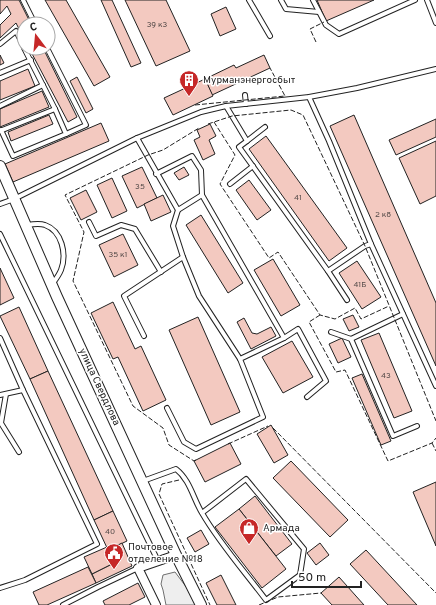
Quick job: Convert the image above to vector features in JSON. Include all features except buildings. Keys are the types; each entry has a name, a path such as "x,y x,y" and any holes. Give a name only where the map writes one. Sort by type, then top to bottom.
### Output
{"street":[{"name":"улица Свердлова","path":"0,166 52,285 176,555 201,605"},
{"path":"156,605 138,568 176,555"}],"lane":[{"path":"24,0 32,16"},
{"path":"250,0 270,36"},
{"path":"281,0 286,9 319,12"},
{"path":"313,0 326,25 339,34 415,0"},
{"path":"427,0 436,23"},
{"path":"0,44 16,31"},
{"path":"29,56 66,134"},
{"path":"52,56 86,125 13,156 0,130 55,109"},
{"path":"0,73 31,60"},
{"path":"0,204 14,199 137,138 201,112 226,106 309,97 357,88 436,69"},
{"path":"0,106 43,85"},
{"path":"245,95 246,104"},
{"path":"309,97 371,244 436,386"},
{"path":"226,106 247,141"},
{"path":"266,127 239,147 328,271 347,300"},
{"path":"137,138 148,155 156,174 178,210"},
{"path":"156,174 192,156 201,170 202,195 284,338"},
{"path":"230,184 253,166"},
{"path":"167,408 184,442 196,449 263,418 240,359 199,296 183,257 173,226 178,210 202,195"},
{"path":"89,222 96,236 121,225 135,229 161,272"},
{"path":"26,226 44,224 54,230 59,238 64,252 62,269 52,285"},
{"path":"0,234 158,561"},
{"path":"328,271 365,246 371,244"},
{"path":"144,336 124,296 183,257"},
{"path":"331,332 352,339 403,314"},
{"path":"240,359 298,330 326,381 307,397"},
{"path":"0,338 23,390 97,544 25,580 1,586"},
{"path":"352,339 393,436 417,426"},
{"path":"0,396 23,390"},
{"path":"6,394 1,423 19,452"},
{"path":"143,481 176,469 184,475 202,513 216,535 266,600 300,574 304,549 246,479 202,513"},
{"path":"63,605 138,568"}],"shaded area":[{"path":"175,572 187,588 196,605 166,605 161,584 163,575"}],"fence":[{"path":"316,42 310,29 324,22"},
{"path":"195,105 285,96 270,68"},
{"path":"208,124 232,116 291,110 303,115 365,246 436,421"},
{"path":"214,122 235,155 220,184 269,258 278,252 320,315 335,319 355,308 361,319 389,306"},
{"path":"196,460 194,461 169,445 163,428 133,406 73,281 84,232 65,195 148,155 163,150 199,128"},
{"path":"320,315 309,322 336,372 345,370 388,461 432,443 436,438"},
{"path":"228,444 268,426"},
{"path":"273,428 436,593"},
{"path":"432,443 436,451"},
{"path":"179,480 162,484 159,494 210,605"},
{"path":"259,605 278,597 321,593"}],"place":[{"name":"Мурманэнергосбыт","path":"189,97"},
{"name":"Армада","path":"249,545"},
{"name":"Почтовое отделение №18","path":"114,570"}]}
